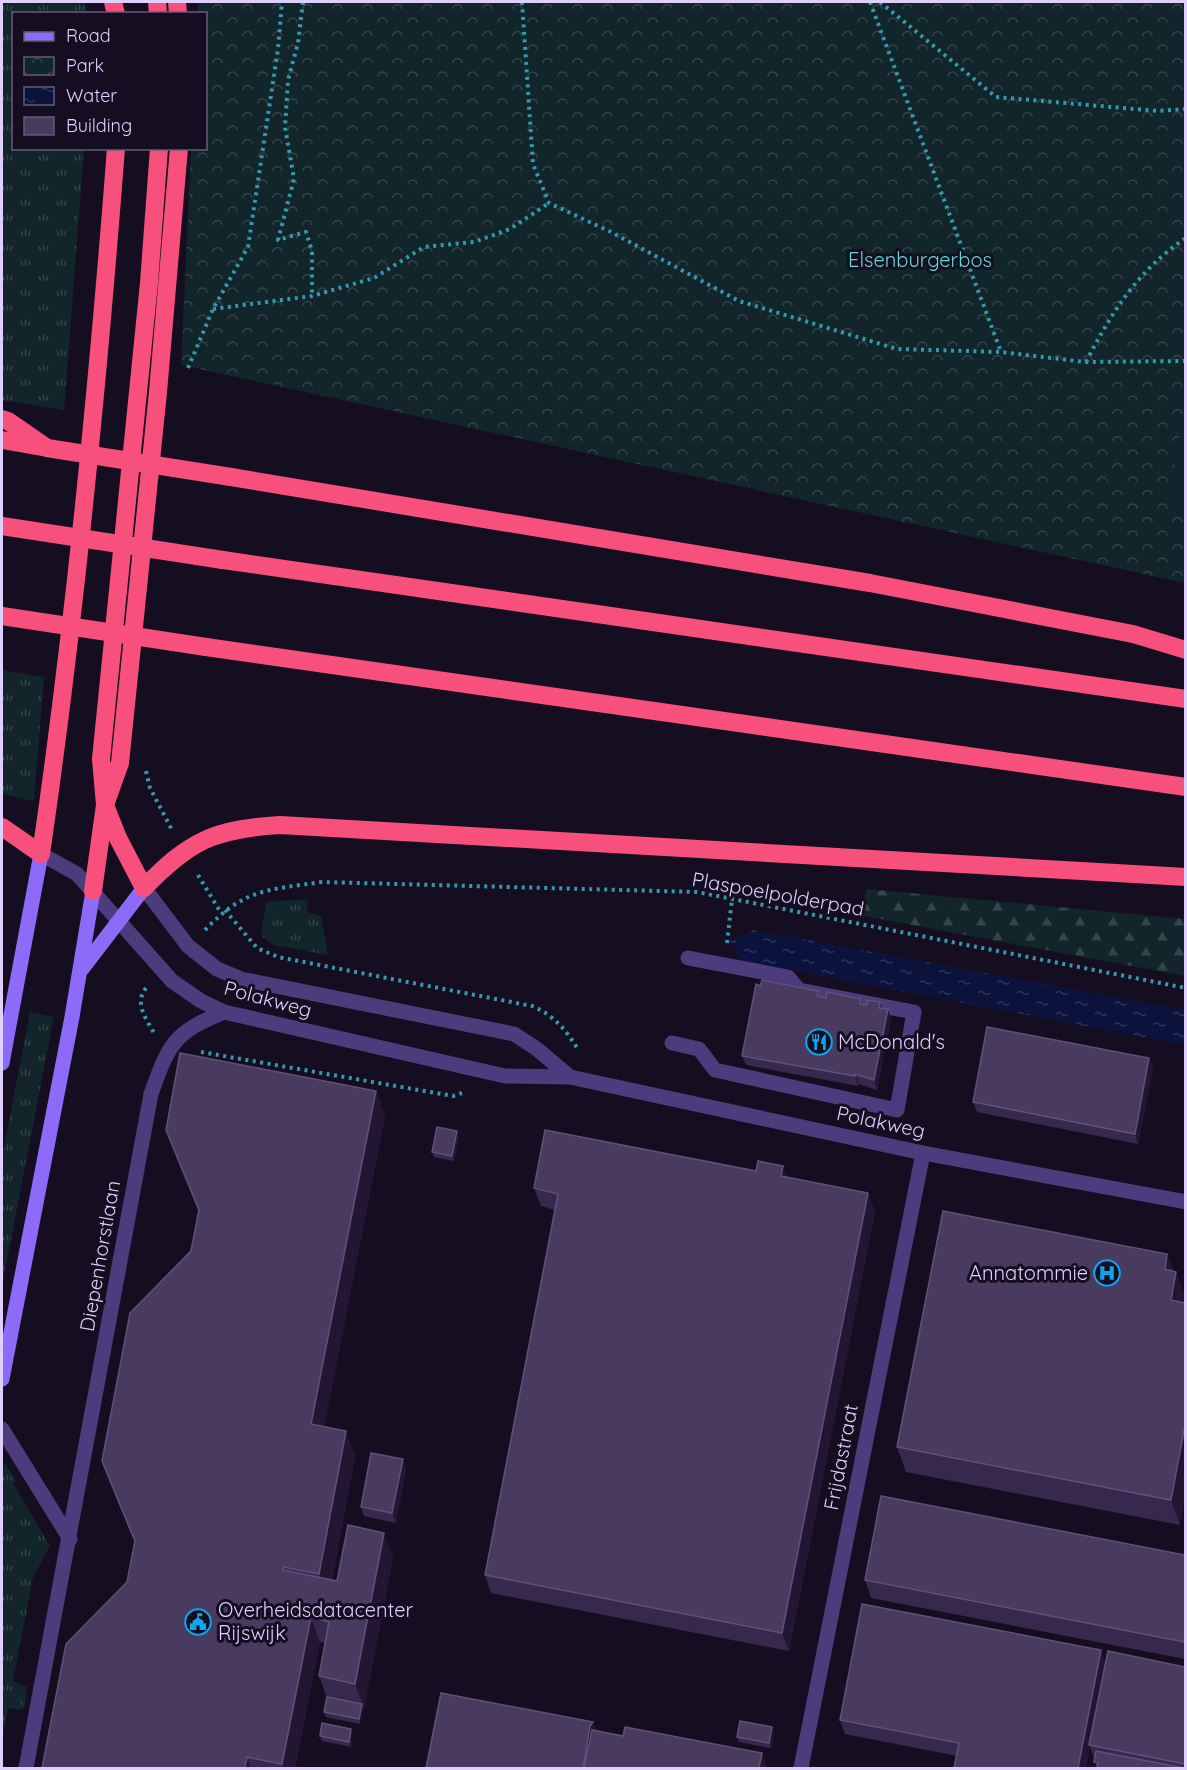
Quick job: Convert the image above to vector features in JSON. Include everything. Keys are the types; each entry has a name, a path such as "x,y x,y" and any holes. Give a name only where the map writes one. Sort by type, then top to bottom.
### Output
{"highway":[{"path":"2,827 41,854 57,742 100,361 116,150"},
{"path":"93,891 105,805 102,749 149,284 159,150"},
{"path":"179,150 158,392 120,763 105,805 118,838 144,888 168,863 206,839 232,829 280,825 1185,876"},
{"path":"5,420 47,448"},
{"path":"4,441 870,583 1133,634 1185,650"},
{"path":"2,526 223,561 1185,699"},
{"path":"2,616 1185,787"}],"main road":[{"path":"2,1063 41,854"},
{"path":"80,971 144,888"},
{"path":"2,1379 80,971 93,891"}],"street":[{"name":"Polakweg","path":"41,854 77,874 172,981 201,1001 224,1012 505,1076 570,1077 922,1153 1185,1202"},
{"name":"Polakweg","path":"144,888 188,946 217,969 241,979 297,993 514,1034 537,1049 570,1077"},
{"path":"672,1043 699,1049 715,1070 897,1110 914,1012 799,990 788,977 688,958"},
{"name":"Diepenhorstlaan","path":"26,1768 151,1094 166,1054 173,1043 200,1022 224,1012"},
{"name":"Frijdastraat","path":"801,1768 922,1153"},
{"path":"2,1429 70,1539"}],"path":[{"path":"303,2 298,43 288,80 285,127 294,179 278,240 306,232 312,251 312,296"},
{"path":"522,2 533,164 549,203 611,232 739,301 897,349 1001,352 1085,362 1185,361"},
{"path":"870,2 1001,352"},
{"path":"880,2 996,97 1158,111 1185,109"},
{"path":"213,309 312,296 374,278 424,247 474,242 510,229 549,203"},
{"path":"1085,362 1113,310 1163,253 1185,238"},
{"name":"Plaspoelpolderpad","path":"221,913 244,897 267,889 322,882 697,892 1185,988"},
{"path":"688,958 710,946 726,948 732,899"},
{"path":"173,1043 198,1052 441,1094 453,1096 463,1092"}],"green space":[{"path":"2,2 85,2 87,12 12,12 12,150 84,150 64,410 2,400"},
{"name":"Elsenburgerbos","path":"198,2 1185,2 1185,583 181,365 191,150 207,150 207,12 198,12"},
{"path":"1181,427 1185,427 1185,501 1169,498"},
{"path":"2,670 44,677 34,801 2,794"},
{"path":"867,889 1185,919 1185,976 859,915"},
{"path":"308,899 307,912 321,916 328,955 274,945 261,936 266,902"},
{"path":"30,1012 54,1017 2,1286 2,1157"},
{"path":"5,1463 16,1481 13,1483 50,1546 33,1577 13,1681 27,1687 24,1708 20,1710 8,1708 2,1742 2,1473"}],"water":[{"path":"754,930 1185,1010 1185,1045 742,961 729,941"}],"building":[{"path":"762,980 818,991 817,996 826,998 827,992 861,999 860,1004 867,1005 867,1000 880,1002 879,1008 888,1009 874,1080 855,1074 855,1076 742,1056 756,984 760,986"},
{"path":"987,1027 1149,1058 1135,1134 973,1102"},
{"path":"180,1053 376,1091 311,1424 346,1431 319,1574 284,1567 283,1570 337,1581 348,1525 384,1533 355,1684 319,1676 329,1622 311,1617 282,1764 247,1757 245,1768 42,1768 66,1644 127,1582 135,1541 102,1461 130,1313 191,1251 199,1210 166,1130"},
{"path":"437,1127 457,1131 452,1156 432,1152"},
{"path":"545,1130 756,1171 758,1161 783,1166 781,1176 868,1193 782,1633 485,1575 558,1194 534,1188"},
{"path":"943,1211 1167,1254 1165,1269 1176,1272 1171,1300 1185,1303 1185,1425 1171,1500 897,1447"},
{"path":"371,1453 403,1459 392,1513 361,1507"},
{"path":"881,1496 1185,1555 1185,1642 865,1580"},
{"path":"862,1604 1101,1650 1078,1768 954,1768 959,1743 840,1720"},
{"path":"1108,1651 1185,1667 1185,1764 1089,1745"},
{"path":"441,1693 593,1722 590,1726 583,1768 426,1768"},
{"path":"327,1697 362,1704 359,1719 324,1712"},
{"path":"740,1721 772,1727 769,1743 737,1737"},
{"path":"322,1723 351,1729 349,1742 320,1736"},
{"path":"625,1727 762,1753 759,1768 584,1768 592,1730 623,1736"},
{"path":"1096,1751 1184,1768 1097,1768 1098,1763 1094,1762"}],"place":[{"name":"McDonald's","path":"819,1042"},
{"name":"Annatommie","path":"1107,1273"},
{"name":"Overheidsdatacenter Rijswijk","path":"198,1622"}]}
